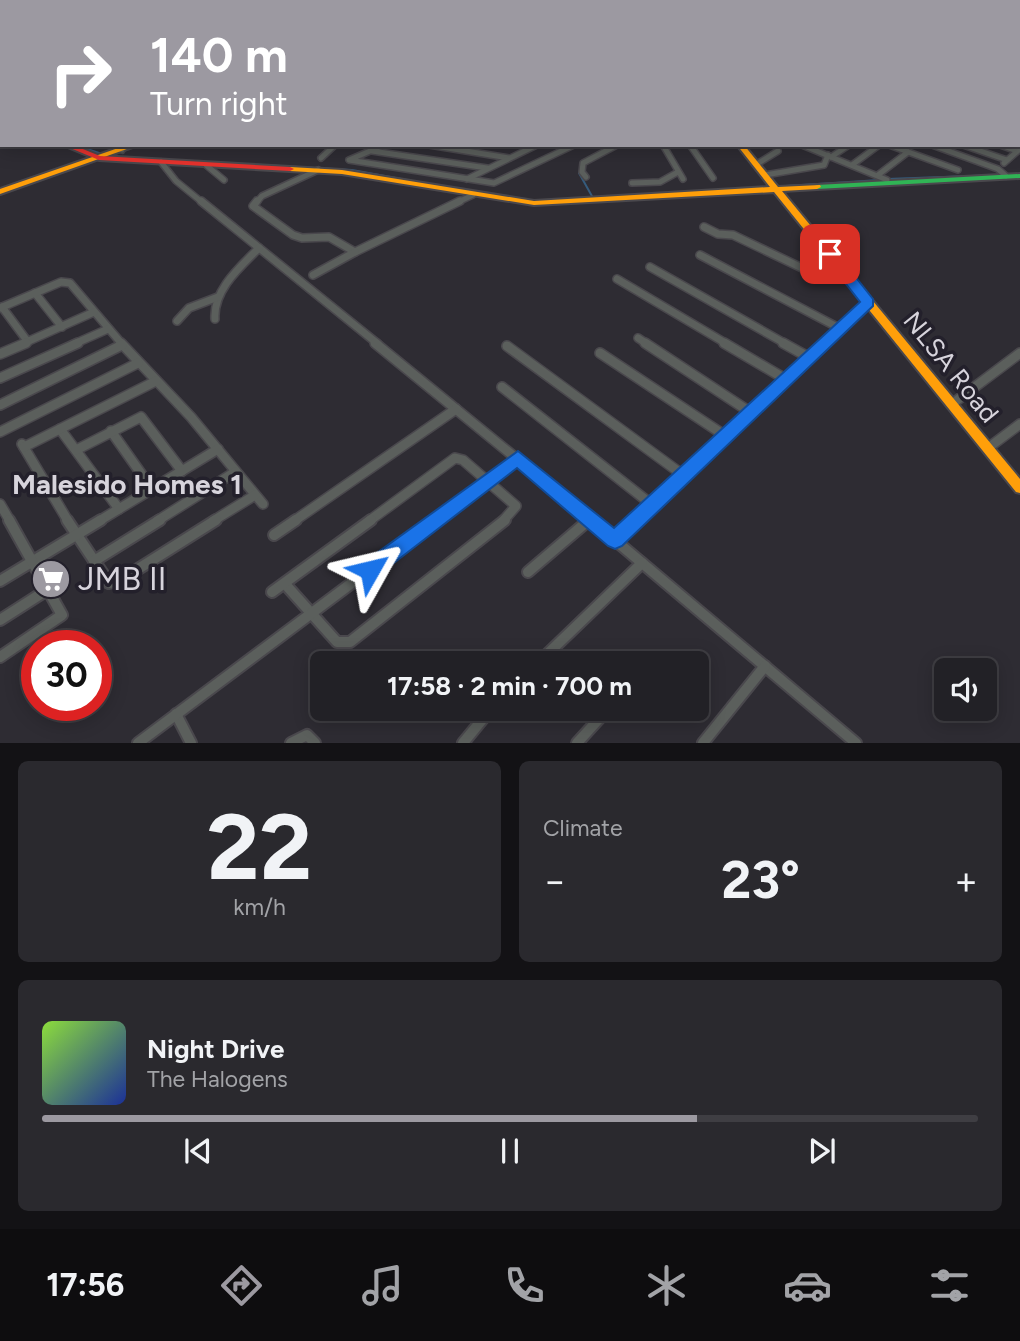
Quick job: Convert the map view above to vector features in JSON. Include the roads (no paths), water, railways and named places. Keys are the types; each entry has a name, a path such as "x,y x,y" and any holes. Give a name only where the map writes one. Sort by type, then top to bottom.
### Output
{"street":[{"path":"71,147 99,158 358,174 534,203 776,188 884,178 1002,173 1020,176"},
{"path":"114,147 122,150"},
{"path":"0,192 130,147"},
{"path":"321,158 333,147"},
{"path":"341,164 379,147"},
{"path":"440,147 509,158"},
{"path":"451,149 454,147"},
{"path":"467,179 533,147"},
{"path":"564,147 567,149"},
{"path":"586,177 582,172 583,163 613,147"},
{"path":"664,147 683,179"},
{"path":"691,147 713,178"},
{"name":"NLSA Road","path":"742,147 1020,488"},
{"path":"814,147 884,178"},
{"path":"765,175 819,168 830,156 846,147"},
{"path":"852,165 876,147"},
{"path":"894,147 958,170"},
{"path":"924,158 936,147"},
{"path":"939,147 1002,173"},
{"path":"969,147 1007,160"},
{"path":"349,160 498,183 567,149 574,149"},
{"path":"372,150 487,168"},
{"path":"1002,173 1007,160 1019,150"},
{"path":"757,164 778,151"},
{"path":"884,178 908,152"},
{"path":"161,162 176,181 518,458 765,666 847,740"},
{"path":"206,165 224,180"},
{"path":"318,170 262,196 253,206 293,235 302,238 329,237 355,252"},
{"path":"632,183 660,182 678,172"},
{"path":"313,275 473,195"},
{"path":"704,227 718,234 733,235 823,278 847,276"},
{"path":"215,319 213,308 218,297 259,248"},
{"path":"700,255 841,329"},
{"path":"650,267 810,358"},
{"path":"617,279 787,380"},
{"path":"28,342 1,307 69,282 138,363 218,449 263,504"},
{"path":"35,293 62,327"},
{"path":"177,321 189,308 218,297"},
{"path":"615,540 868,303"},
{"path":"0,354 94,312"},
{"path":"0,378 108,329"},
{"path":"638,338 750,412"},
{"path":"0,405 122,345"},
{"path":"507,346 683,475"},
{"path":"600,353 724,436"},
{"path":"952,404 1020,353"},
{"path":"0,432 138,363"},
{"path":"156,381 23,445 107,583 116,583 255,495"},
{"path":"502,387 651,504"},
{"path":"274,535 456,409"},
{"path":"76,450 141,417 182,471"},
{"path":"988,448 1020,424"},
{"path":"60,429 119,509"},
{"path":"111,431 152,489"},
{"path":"0,581 75,533 218,449"},
{"path":"272,592 455,458 463,460 514,502 515,508 511,515 346,644 337,642 285,584"},
{"path":"138,743 518,458"},
{"path":"94,561 235,472"},
{"path":"0,504 61,612 61,618 0,657"},
{"path":"528,572 590,519"},
{"path":"550,651 642,563"},
{"path":"0,620 47,590"},
{"path":"703,743 765,666"},
{"path":"176,714 191,743"},
{"path":"463,743 481,721"},
{"path":"577,743 597,721"},
{"path":"291,743 307,735 316,743"}],"waterway":[{"path":"81,147 102,154"},
{"path":"226,163 352,170 445,187"},
{"path":"579,173 593,198"},
{"path":"887,179 999,175"},
{"path":"642,195 880,180"}],"place":[{"name":"JMB II","path":"51,579"}],"district":[{"name":"Malesido Homes 1","path":"127,484"}]}
